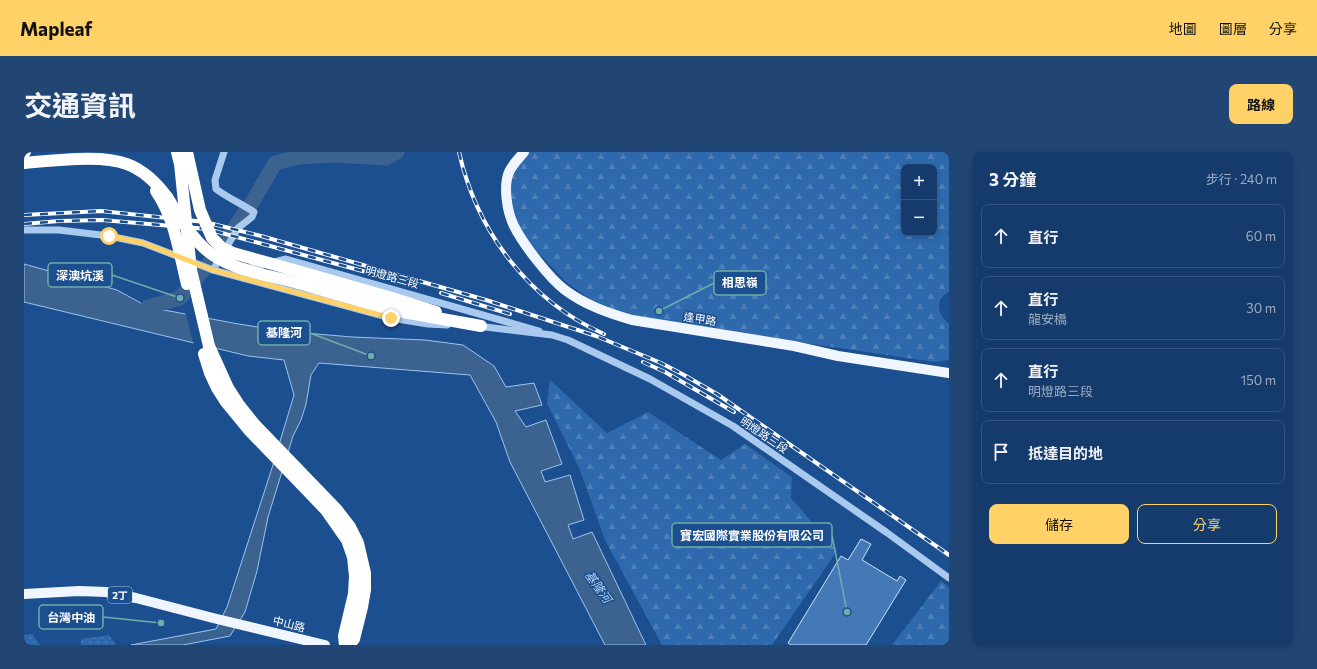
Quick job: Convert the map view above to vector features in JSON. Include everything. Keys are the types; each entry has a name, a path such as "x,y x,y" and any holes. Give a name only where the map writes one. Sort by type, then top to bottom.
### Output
{"highway":[{"path":"177,152 180,164 191,270 208,346 228,388 239,405 315,493 347,540 353,557 355,576 354,594 344,636 345,645"},
{"path":"187,152 200,210 212,238 222,248 300,277"},
{"path":"24,163 91,158 111,162 130,170 161,194 192,236 203,248 216,258 227,263 247,269 300,277 392,298 481,326"},
{"path":"161,194 173,230 204,354 217,388 226,402 250,430 315,493 337,510 350,527 358,542 365,573 365,590 354,639 349,645"}],"main road":[{"name":"逢甲路","path":"524,152 509,171 506,188 508,206 513,225 538,263 564,290 588,304 611,314 632,320 794,346 838,356 949,373"},
{"name":"中山路","path":"24,594 79,591 106,592 136,598 325,645"}],"street":[{"path":"213,269 238,228 252,217 254,212 216,189 215,180 224,152"},
{"name":"明燈路三段","path":"24,230 60,230 109,236 143,243 225,273 391,318 428,324 481,326 552,335"},
{"name":"明燈路三段","path":"225,273 286,259 524,325 568,340 650,379 733,426 886,532 949,578"},
{"path":"261,282 256,273 257,269 264,265"}],"green space":[{"path":"526,152 949,152 949,292 941,299 939,307 942,316 949,324 949,360 934,362 611,314 566,282 515,228 504,186"},
{"path":"550,380 607,433 648,412 721,460 745,444 792,477 791,498 837,551 772,645 662,645 605,540 580,470 547,403"},
{"path":"941,581 949,587 949,645 892,645"},
{"path":"32,634 40,645 24,645 24,635"},
{"path":"109,635 116,645 81,645 81,639"}],"water":[{"path":"24,264 117,290 148,307 233,323 282,331 352,337 425,340 463,345 494,366 506,387 534,383 542,405 515,411 526,427 546,420 562,464 541,471 545,482 570,475 584,520 568,525 573,539 592,532 646,645 605,645 510,462 496,422 470,375 319,363 311,375 306,404 301,420 293,436 268,517 257,571 245,612 230,636 183,645 131,645 216,629 227,607 294,395 284,360 248,356 24,302"}],"pier":[{"path":"185,312 208,316 217,351 194,345"}],"building":[{"path":"861,539 871,544 862,560 897,581 900,576 906,580 866,645 791,645 788,643 841,556 848,560"}],"waterway":[{"path":"139,315 148,307 180,298 211,261 253,201 275,163 299,157 333,155 386,158 397,152"}],"railway":[{"path":"459,152 467,181 479,210 493,236 510,261 530,283 552,303 577,320 604,334"},
{"path":"24,215 101,211 205,222 261,236 486,300 596,336 661,363 717,394 949,555"},
{"path":"24,224 59,221 102,220 207,229 370,273"},
{"path":"441,293 510,314"},
{"path":"643,362 665,372 734,412"}],"place":[{"name":"深澳坑溪","path":"180,298"},
{"name":"相思嶺","path":"659,311"},
{"name":"基隆河","path":"371,356"},
{"name":"寶宏國際實業股份有限公司","path":"847,612"},
{"name":"台灣中油","path":"161,623"}],"route":[{"path":"109,236 143,243 213,270 391,318"}]}
